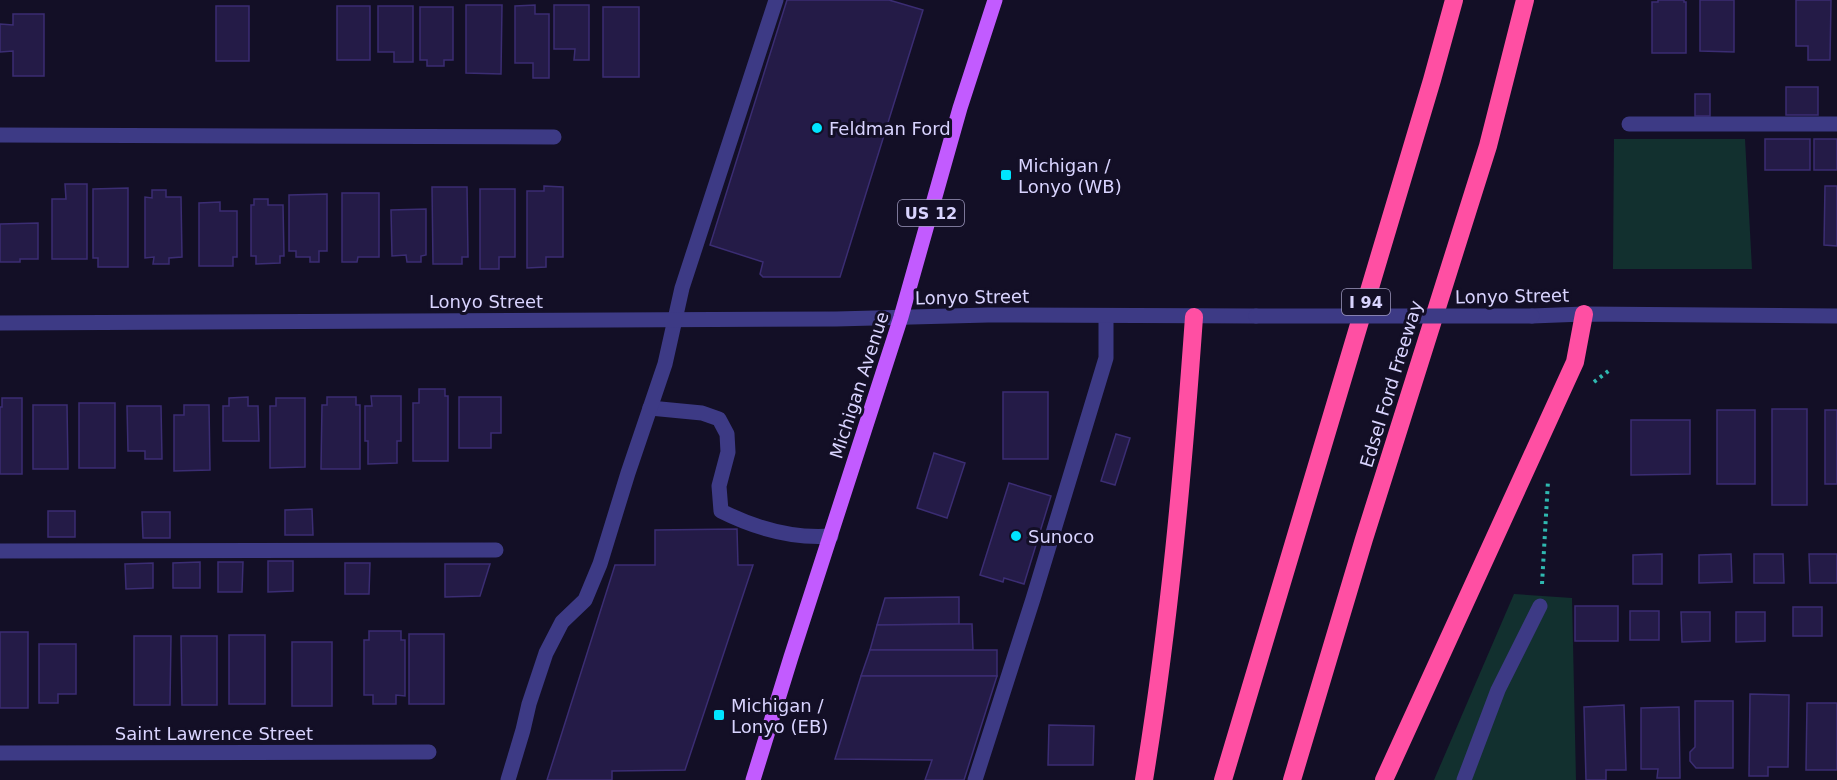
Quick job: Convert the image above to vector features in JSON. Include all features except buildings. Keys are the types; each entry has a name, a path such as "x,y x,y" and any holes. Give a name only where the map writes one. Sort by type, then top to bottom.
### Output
{"highway":[{"name":"I 94","path":"1223,780 1454,0"},
{"name":"Edsel Ford Freeway","path":"1292,780 1368,528 1488,146 1525,0"},
{"path":"1383,780 1575,362 1584,314"},
{"path":"1144,780 1167,625 1186,432 1194,317"}],"main road":[{"name":"Michigan Avenue","path":"753,780 901,317 960,108 995,0"}],"street":[{"path":"508,780 546,653 562,622 585,600 600,564 665,364 682,288 776,0"},
{"path":"1629,124 1837,124"},
{"path":"0,135 554,137"},
{"name":"Lonyo Street","path":"0,323 836,319 988,315 1837,316"},
{"path":"975,780 1106,358 1106,316"},
{"path":"650,408 702,413 718,419 727,434 728,452 719,486 721,511 745,523 770,530 804,537 831,536"},
{"path":"0,551 496,550"},
{"path":"1464,780 1498,690 1540,606"},
{"name":"Saint Lawrence Street","path":"0,753 429,752"}],"path":[{"path":"1591,383 1611,369"},
{"path":"1540,606 1549,471"}],"green space":[{"path":"1614,139 1745,139 1752,269 1613,269"},
{"path":"1514,594 1572,598 1576,780 1434,780"}],"place":[{"name":"Feldman Ford","path":"817,128"},
{"name":"Michigan / Lonyo (WB)","path":"1006,175"},
{"name":"Sunoco","path":"1016,536"},
{"name":"Michigan / Lonyo (EB)","path":"719,715"}]}
